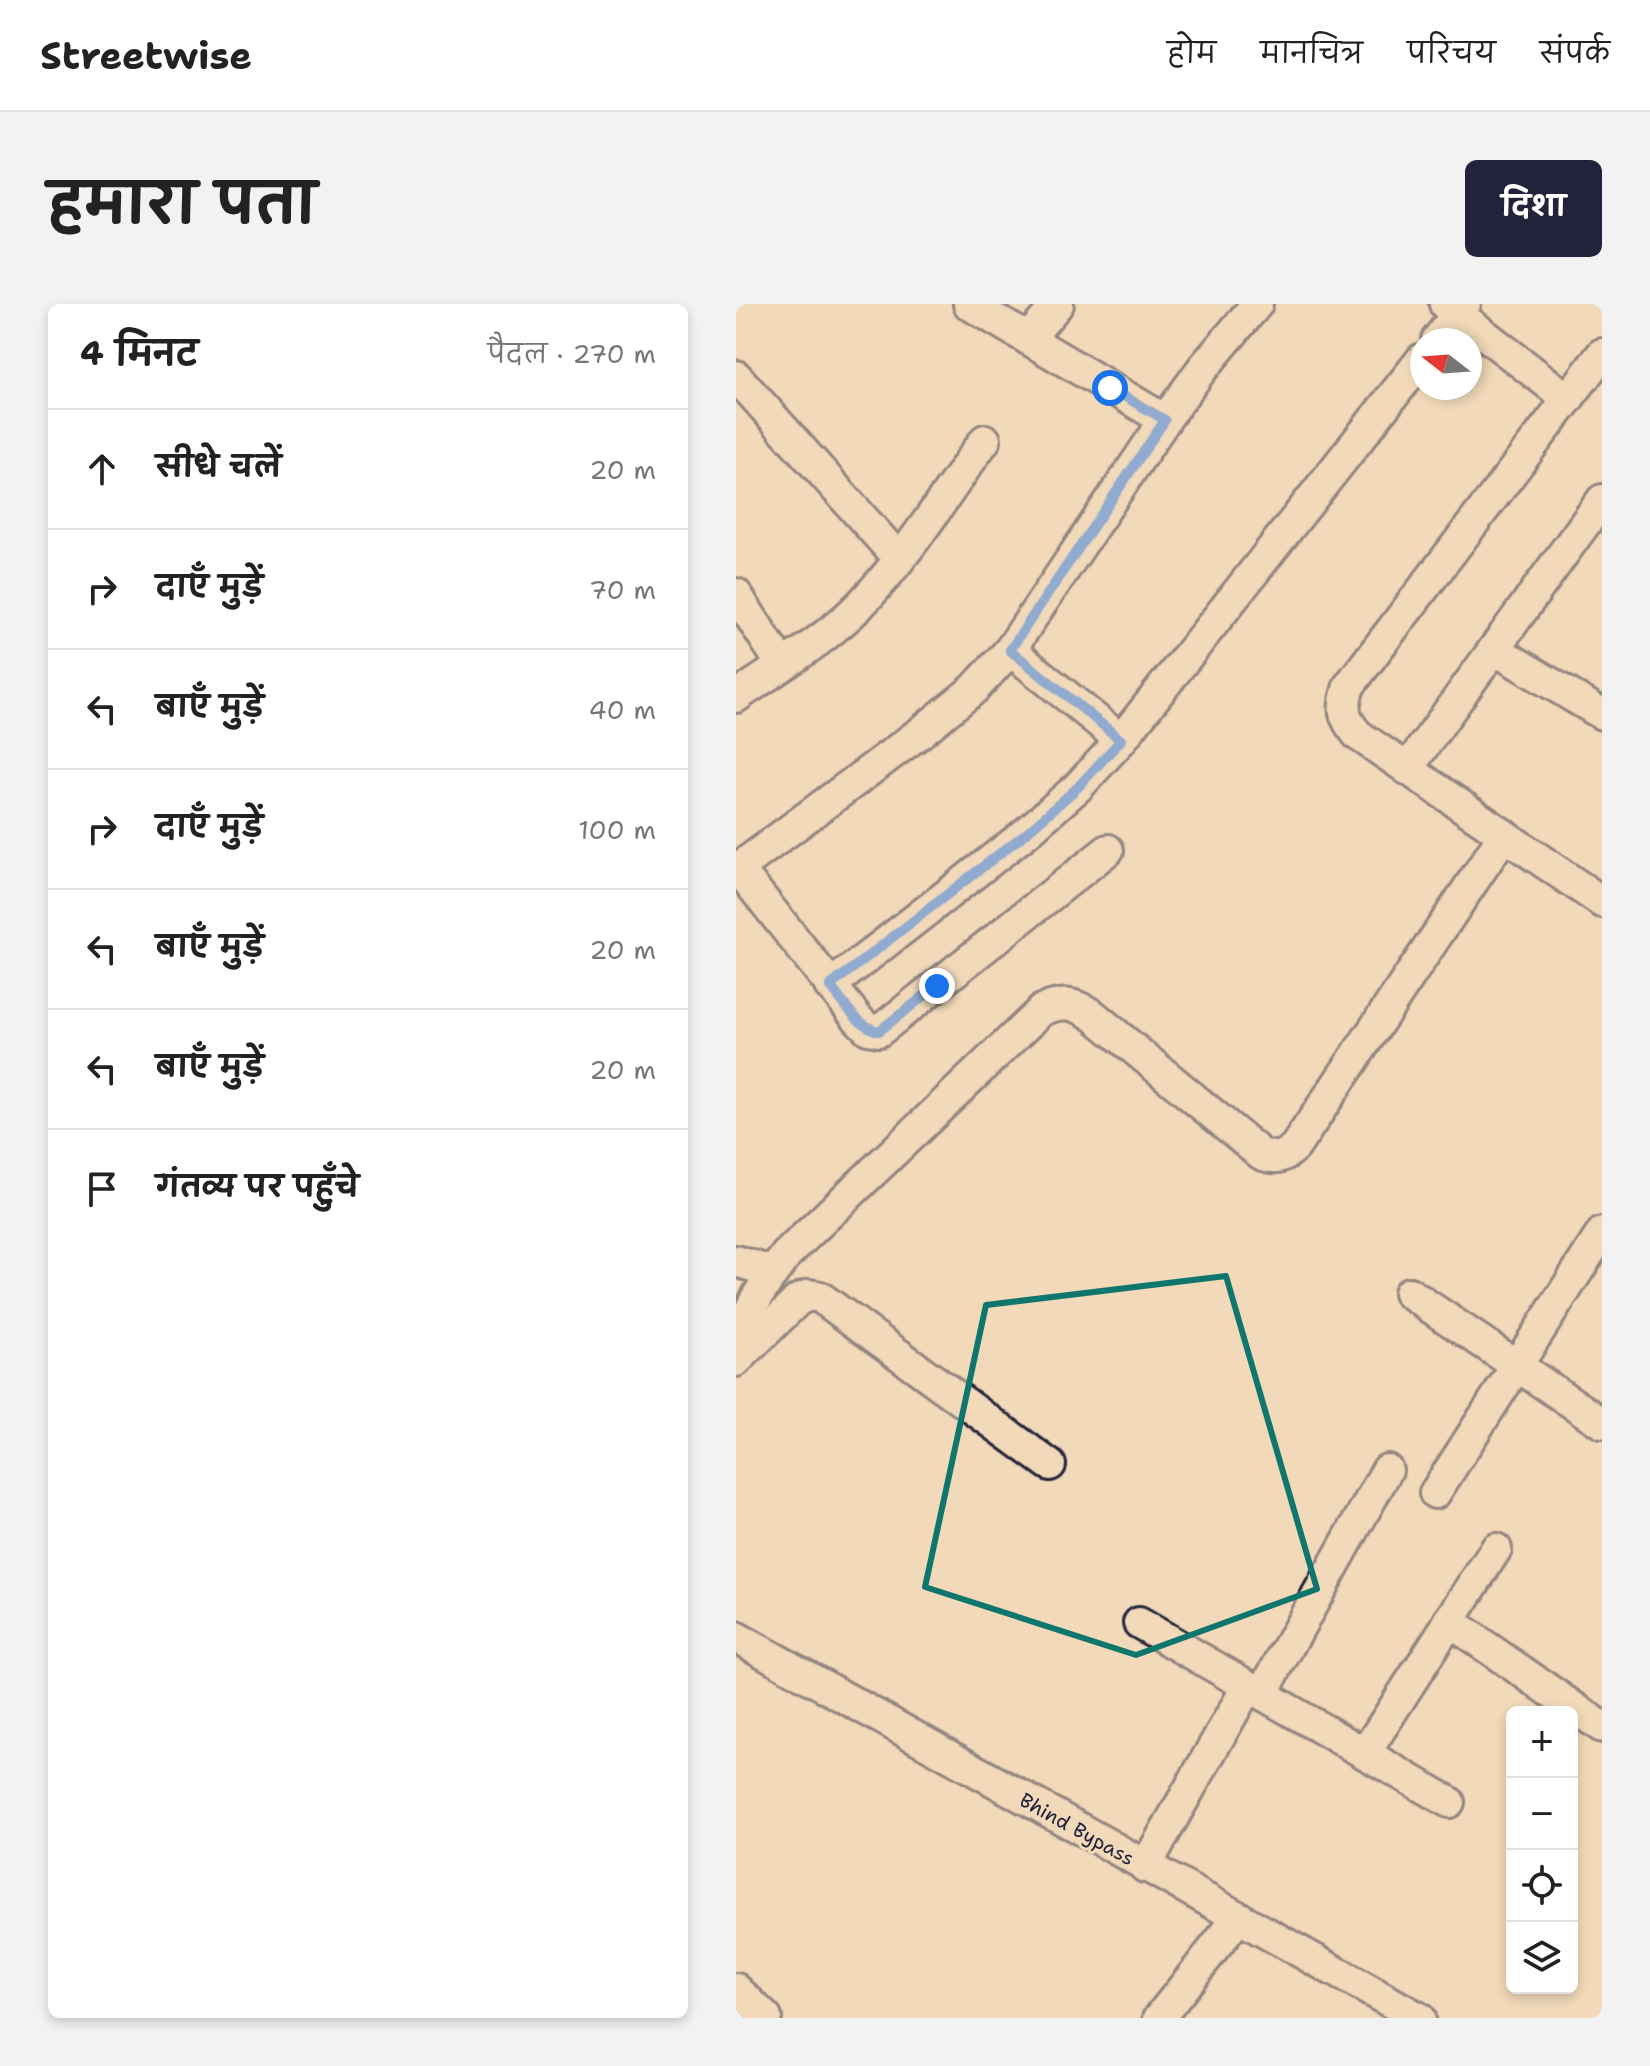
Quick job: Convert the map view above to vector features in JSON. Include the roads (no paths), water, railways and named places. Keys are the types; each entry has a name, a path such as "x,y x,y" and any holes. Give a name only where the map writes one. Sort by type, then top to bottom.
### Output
{"street":[{"path":"969,304 1165,420"},
{"path":"1028,339 1058,304"},
{"path":"1108,850 879,1031 868,1029 858,1019 737,868 921,732 974,689 1010,650 1165,420 1202,369 1257,304"},
{"path":"1444,328 1456,307 1568,399"},
{"path":"1602,354 1349,686 1343,706 1347,722 1358,735 1602,902"},
{"path":"830,986 1026,833 1078,787 1121,740 1410,374"},
{"path":"736,376 899,559"},
{"path":"736,697 824,636 859,606 899,559 985,440"},
{"path":"1407,769 1602,500"},
{"path":"736,594 782,665"},
{"path":"1494,649 1602,714"},
{"path":"1010,650 1121,740"},
{"path":"736,1354 741,1332 758,1291 787,1254 1042,1010 1059,1003 1072,1003 1093,1015 1261,1154 1272,1159 1285,1157 1295,1147 1504,835"},
{"path":"1435,1493 1599,1245"},
{"path":"736,1261 772,1272"},
{"path":"1409,1293 1602,1423"},
{"path":"736,1361 798,1300 809,1295 820,1297 1050,1465"},
{"path":"1145,1867 1387,1470"},
{"path":"1365,1753 1496,1549"},
{"path":"1449,1621 1602,1727"},
{"path":"1139,1623 1449,1802"},
{"name":"Bhind Bypass","path":"736,1637 1419,2018"},
{"path":"1159,2018 1239,1917"},
{"path":"736,1989 766,2018"}]}
